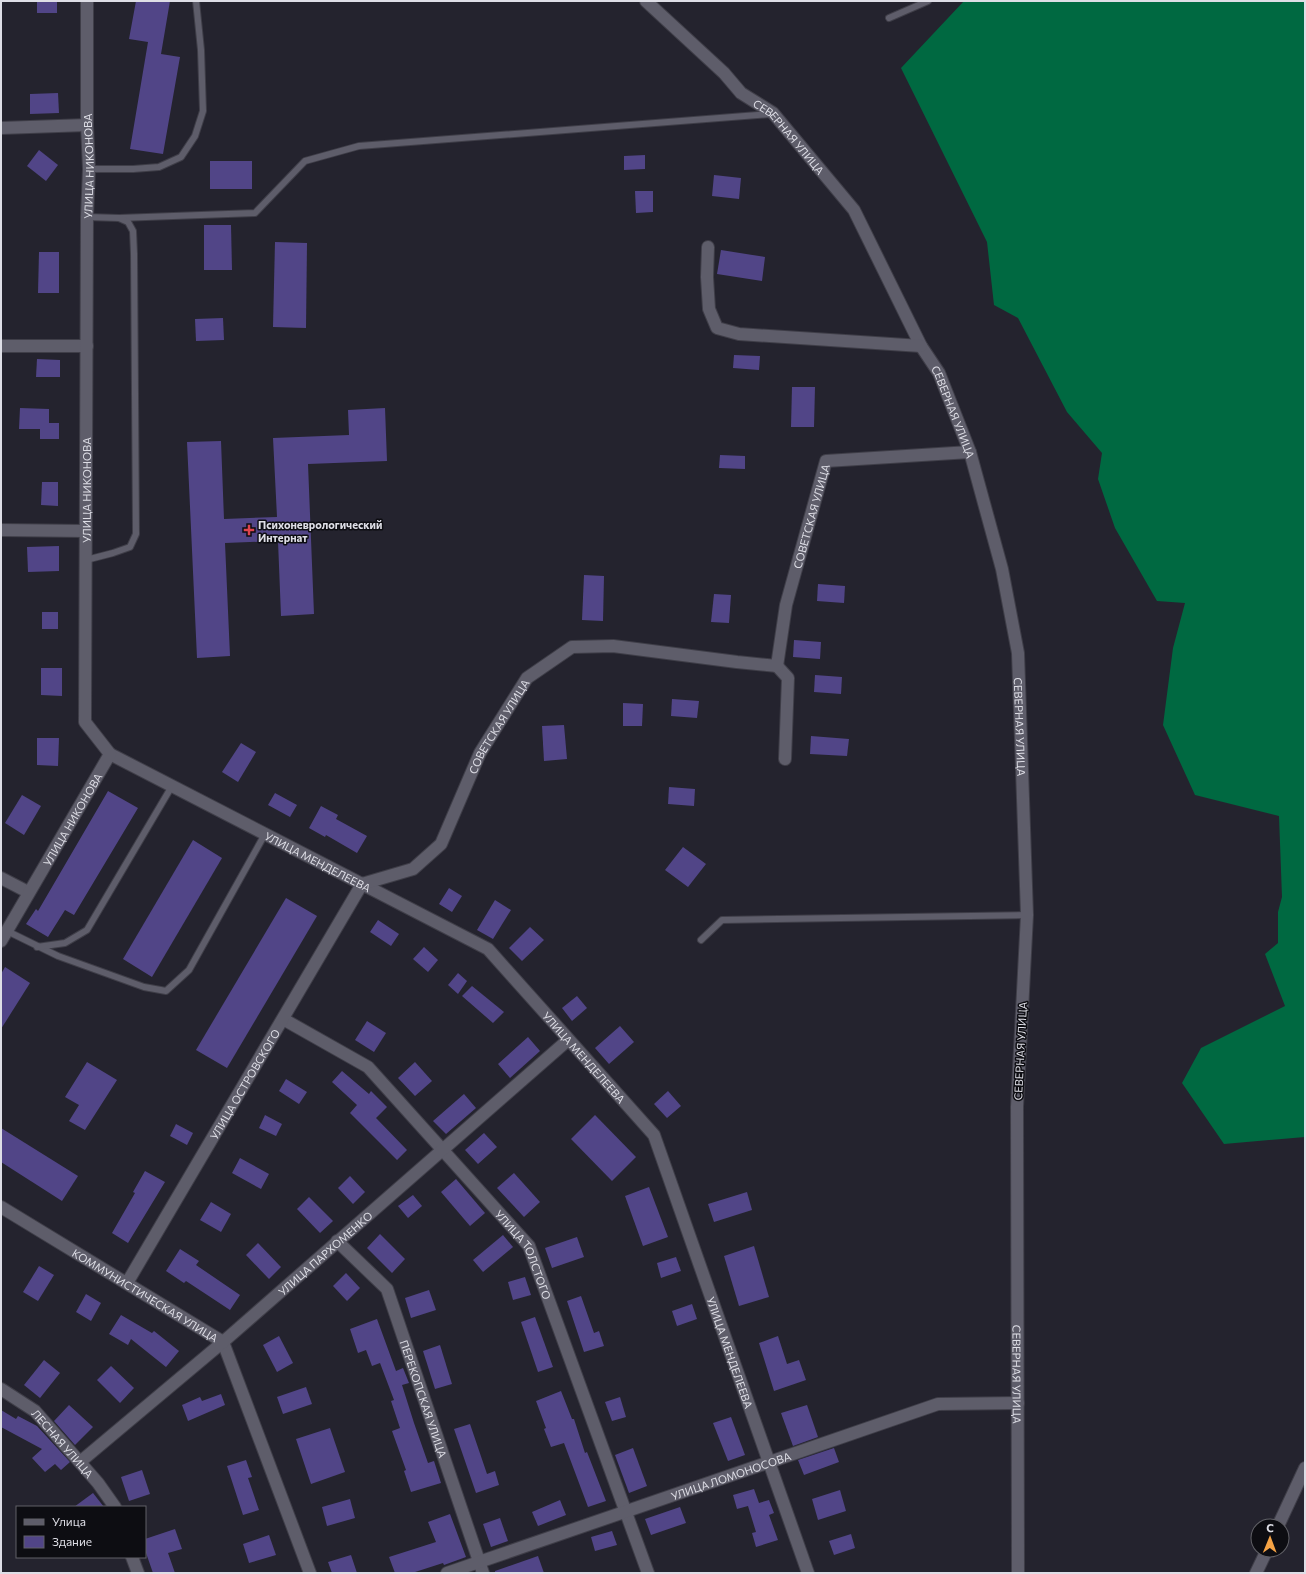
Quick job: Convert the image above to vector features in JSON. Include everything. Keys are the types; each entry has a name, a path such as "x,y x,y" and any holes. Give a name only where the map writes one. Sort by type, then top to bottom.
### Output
{"street":[{"name":"УЛИЦА НИКОНОВА","path":"4,936 28,892 110,754 85,722 87,218 90,169 87,125 87,1"},
{"name":"СЕВЕРНАЯ УЛИЦА","path":"646,1 724,73 741,94 773,113 854,210 921,346 939,373 970,452 1002,568 1018,653 1027,914 1017,1107 1018,1573"},
{"path":"1,128 87,125"},
{"path":"708,247 707,277 709,309 717,328 739,334 921,346"},
{"path":"1,346 86,346"},
{"name":"СОВЕТСКАЯ УЛИЦА","path":"362,884 413,869 441,844 480,753 527,678 572,647 613,646 777,666 786,605 826,461 970,452"},
{"path":"1,530 86,531"},
{"path":"777,666 788,678 785,758"},
{"name":"УЛИЦА МЕНДЕЛЕЕВА","path":"110,754 488,949 654,1135 808,1573"},
{"path":"1,878 28,892"},
{"name":"УЛИЦА ОСТРОВСКОГО","path":"127,1283 362,884"},
{"name":"УЛИЦА ТОЛСТОГО","path":"283,1019 368,1067 529,1246 648,1573"},
{"name":"УЛИЦА ПАРХОМЕНКО","path":"80,1462 223,1342 568,1040"},
{"name":"КОММУНИСТИЧЕСКАЯ УЛИЦА","path":"1,1207 223,1342 310,1573"},
{"name":"ПЕРЕКОПСКАЯ УЛИЦА","path":"338,1241 387,1289 481,1567"},
{"name":"ЛЕСНАЯ УЛИЦА","path":"1,1389 35,1411 98,1483 114,1506"},
{"name":"УЛИЦА ЛОМОНОСОВА","path":"447,1573 481,1567 626,1512 938,1404 1018,1403"},
{"path":"1282,1518 1305,1468"},
{"path":"132,1558 138,1573"},
{"path":"1256,1573 1263,1558"}],"lane":[{"path":"90,169 133,170 159,167 181,157 195,136 202,111 201,50 196,1"},
{"path":"889,18 928,1"},
{"path":"87,218 255,213 305,161 359,146 773,113"},
{"path":"86,560 130,547 136,534 133,231 128,222 119,218"},
{"path":"37,946 65,943 87,930 172,786"},
{"path":"4,936 37,946 58,956 144,987 166,991 189,970 264,834"},
{"path":"701,940 722,920 1027,914"}],"green space":[{"path":"964,1 1305,1 1305,1137 1224,1144 1182,1083 1201,1048 1285,1006 1265,954 1278,943 1278,912 1282,897 1279,816 1195,795 1163,725 1173,648 1185,603 1157,601 1115,528 1098,479 1102,453 1067,412 1018,318 994,305 987,242 901,68"}],"building":[{"path":"37,1 57,1 57,13 37,13"},
{"path":"136,1 170,1 161,54 180,57 163,154 130,149 148,42 129,39"},
{"path":"58,93 59,113 30,114 30,94"},
{"path":"39,150 58,165 46,181 27,166"},
{"path":"645,155 645,169 624,170 624,156"},
{"path":"210,161 252,161 252,189 210,189"},
{"path":"714,175 741,178 739,199 712,196"},
{"path":"635,191 653,191 653,212 636,213"},
{"path":"204,225 231,225 232,270 204,270"},
{"path":"275,242 307,243 306,328 273,327"},
{"path":"721,250 765,257 762,281 717,274"},
{"path":"39,252 59,252 59,293 38,293"},
{"path":"223,318 224,340 196,341 195,319"},
{"path":"734,355 760,356 759,370 733,368"},
{"path":"37,359 60,360 60,377 36,377"},
{"path":"792,387 815,387 814,427 791,427"},
{"path":"20,408 49,409 49,423 59,423 59,439 40,439 40,429 19,429"},
{"path":"385,408 387,461 308,464 314,614 281,616 278,541 225,543 230,656 197,658 187,442 221,441 224,519 277,517 273,438 349,435 348,410"},
{"path":"720,455 745,456 745,469 719,468"},
{"path":"42,482 58,482 58,506 41,505"},
{"path":"59,546 59,571 28,572 27,547"},
{"path":"584,575 604,576 603,621 582,620"},
{"path":"818,584 845,586 844,603 817,601"},
{"path":"714,594 731,595 729,623 711,622"},
{"path":"42,612 58,612 58,629 42,629"},
{"path":"794,640 821,642 820,659 793,657"},
{"path":"41,668 62,668 62,696 41,695"},
{"path":"815,675 842,677 841,694 814,692"},
{"path":"672,699 699,701 697,718 671,716"},
{"path":"623,703 643,704 642,726 623,726"},
{"path":"564,725 567,759 544,761 542,726"},
{"path":"811,736 849,739 847,756 810,754"},
{"path":"37,738 59,738 58,766 37,765"},
{"path":"241,743 256,752 238,782 222,772"},
{"path":"669,787 695,789 694,806 668,804"},
{"path":"108,791 138,808 74,915 65,910 48,937 26,924 36,909 38,911"},
{"path":"275,793 297,805 290,817 268,805"},
{"path":"22,795 41,806 24,835 5,823"},
{"path":"321,806 338,815 336,819 367,836 357,853 326,835 325,837 309,828"},
{"path":"193,840 222,858 152,977 123,959"},
{"path":"683,847 706,864 688,887 665,870"},
{"path":"449,888 462,896 452,912 439,904"},
{"path":"286,898 317,916 227,1068 196,1050"},
{"path":"495,900 511,910 493,939 477,930"},
{"path":"378,920 399,934 391,946 370,932"},
{"path":"530,927 544,940 522,961 509,948"},
{"path":"424,947 438,960 428,972 413,959"},
{"path":"5,967 30,983 1,1029 1,974"},
{"path":"458,973 467,981 458,994 448,985"},
{"path":"472,986 504,1012 493,1023 462,996"},
{"path":"577,996 587,1008 572,1021 562,1008"},
{"path":"367,1021 386,1033 374,1052 355,1040"},
{"path":"620,1026 634,1042 609,1064 595,1048"},
{"path":"528,1037 540,1051 510,1078 498,1064"},
{"path":"87,1062 117,1080 85,1130 69,1121 79,1105 65,1097"},
{"path":"415,1062 432,1081 415,1096 398,1078"},
{"path":"342,1071 369,1094 371,1091 387,1107 376,1118 407,1150 397,1160 350,1113 357,1105 332,1082"},
{"path":"286,1079 307,1092 299,1104 279,1091"},
{"path":"668,1091 681,1106 667,1118 654,1104"},
{"path":"464,1094 476,1108 446,1134 433,1121"},
{"path":"265,1115 282,1124 276,1136 259,1128"},
{"path":"595,1115 636,1157 612,1181 571,1139"},
{"path":"176,1124 193,1133 187,1145 170,1136"},
{"path":"1,1128 78,1176 62,1201 1,1162"},
{"path":"484,1133 497,1147 478,1164 465,1150"},
{"path":"240,1158 269,1174 261,1189 232,1173"},
{"path":"145,1171 165,1182 128,1243 112,1233 135,1193 133,1192"},
{"path":"514,1173 540,1202 524,1217 497,1188"},
{"path":"350,1176 365,1192 353,1204 338,1188"},
{"path":"456,1179 485,1213 470,1226 441,1192"},
{"path":"649,1187 668,1237 643,1246 625,1196"},
{"path":"747,1192 752,1210 714,1222 708,1204"},
{"path":"413,1195 422,1206 408,1218 398,1206"},
{"path":"309,1197 333,1221 320,1233 297,1209"},
{"path":"211,1202 231,1214 221,1232 200,1220"},
{"path":"380,1234 405,1259 392,1273 367,1248"},
{"path":"503,1235 513,1247 483,1272 473,1260"},
{"path":"577,1237 584,1257 552,1268 545,1248"},
{"path":"258,1243 281,1267 269,1279 246,1255"},
{"path":"754,1246 769,1297 739,1306 724,1256"},
{"path":"180,1249 199,1261 196,1265 240,1295 230,1310 186,1281 184,1283 166,1271"},
{"path":"676,1257 681,1271 661,1278 657,1263"},
{"path":"39,1266 54,1275 38,1301 23,1292"},
{"path":"346,1273 360,1288 347,1301 333,1286"},
{"path":"525,1277 531,1295 513,1300 508,1282"},
{"path":"429,1290 436,1310 411,1318 405,1298"},
{"path":"86,1294 101,1303 91,1321 76,1312"},
{"path":"581,1296 594,1333 599,1331 604,1346 584,1352 567,1301"},
{"path":"692,1304 697,1319 677,1326 672,1311"},
{"path":"121,1315 152,1333 154,1331 179,1351 166,1367 131,1339 128,1345 109,1334"},
{"path":"535,1317 553,1367 538,1372 521,1322"},
{"path":"377,1319 396,1371 403,1368 409,1383 402,1385 414,1423 428,1463 434,1461 441,1483 411,1492 404,1471 406,1470 392,1431 400,1428 391,1401 394,1400 380,1363 372,1366 366,1350 358,1353 350,1329"},
{"path":"279,1336 293,1363 277,1372 263,1345"},
{"path":"778,1336 787,1364 799,1360 806,1380 774,1391 759,1343"},
{"path":"440,1345 452,1384 435,1389 423,1351"},
{"path":"44,1360 60,1373 40,1398 24,1385"},
{"path":"111,1366 134,1388 120,1403 97,1380"},
{"path":"306,1387 312,1404 283,1414 277,1397"},
{"path":"561,1391 572,1419 574,1419 585,1453 587,1452 606,1501 588,1507 564,1443 551,1447 536,1401"},
{"path":"221,1394 225,1405 188,1421 182,1405 200,1397 202,1401"},
{"path":"620,1397 626,1417 612,1421 605,1402"},
{"path":"69,1405 93,1427 75,1445 54,1421"},
{"path":"807,1405 818,1437 793,1446 781,1413"},
{"path":"1,1410 16,1419 18,1416 37,1426 70,1462 61,1470 55,1464 45,1472 32,1458 42,1449 1,1427"},
{"path":"731,1417 745,1455 728,1461 713,1423"},
{"path":"470,1424 487,1474 495,1471 499,1485 476,1493 454,1429"},
{"path":"330,1428 345,1472 311,1484 296,1439"},
{"path":"633,1448 647,1486 629,1493 615,1455"},
{"path":"834,1448 839,1462 804,1475 798,1460"},
{"path":"246,1460 252,1477 248,1478 259,1510 243,1515 227,1466"},
{"path":"142,1470 150,1494 129,1501 121,1477"},
{"path":"754,1489 759,1503 769,1500 774,1513 769,1515 778,1540 756,1547 752,1533 756,1532 748,1506 737,1509 733,1495"},
{"path":"840,1490 846,1511 818,1520 812,1499"},
{"path":"93,1493 103,1506 75,1506"},
{"path":"350,1499 355,1518 327,1526 322,1507"},
{"path":"560,1500 566,1515 538,1526 532,1512"},
{"path":"680,1507 686,1523 651,1535 645,1519"},
{"path":"450,1514 466,1557 444,1565 443,1563 412,1573 395,1573 389,1557 436,1542 428,1522"},
{"path":"500,1518 508,1541 491,1547 483,1524"},
{"path":"175,1529 182,1549 168,1553 175,1573 153,1573 146,1553 146,1539"},
{"path":"612,1531 617,1545 595,1551 591,1537"},
{"path":"851,1534 855,1548 834,1555 829,1541"},
{"path":"269,1535 276,1555 249,1563 243,1544"},
{"path":"351,1555 357,1573 332,1573 328,1562"},
{"path":"538,1556 544,1573 495,1573 495,1571"}],"place":[{"name":"Психоневрологический Интернат","path":"249,530"}]}
